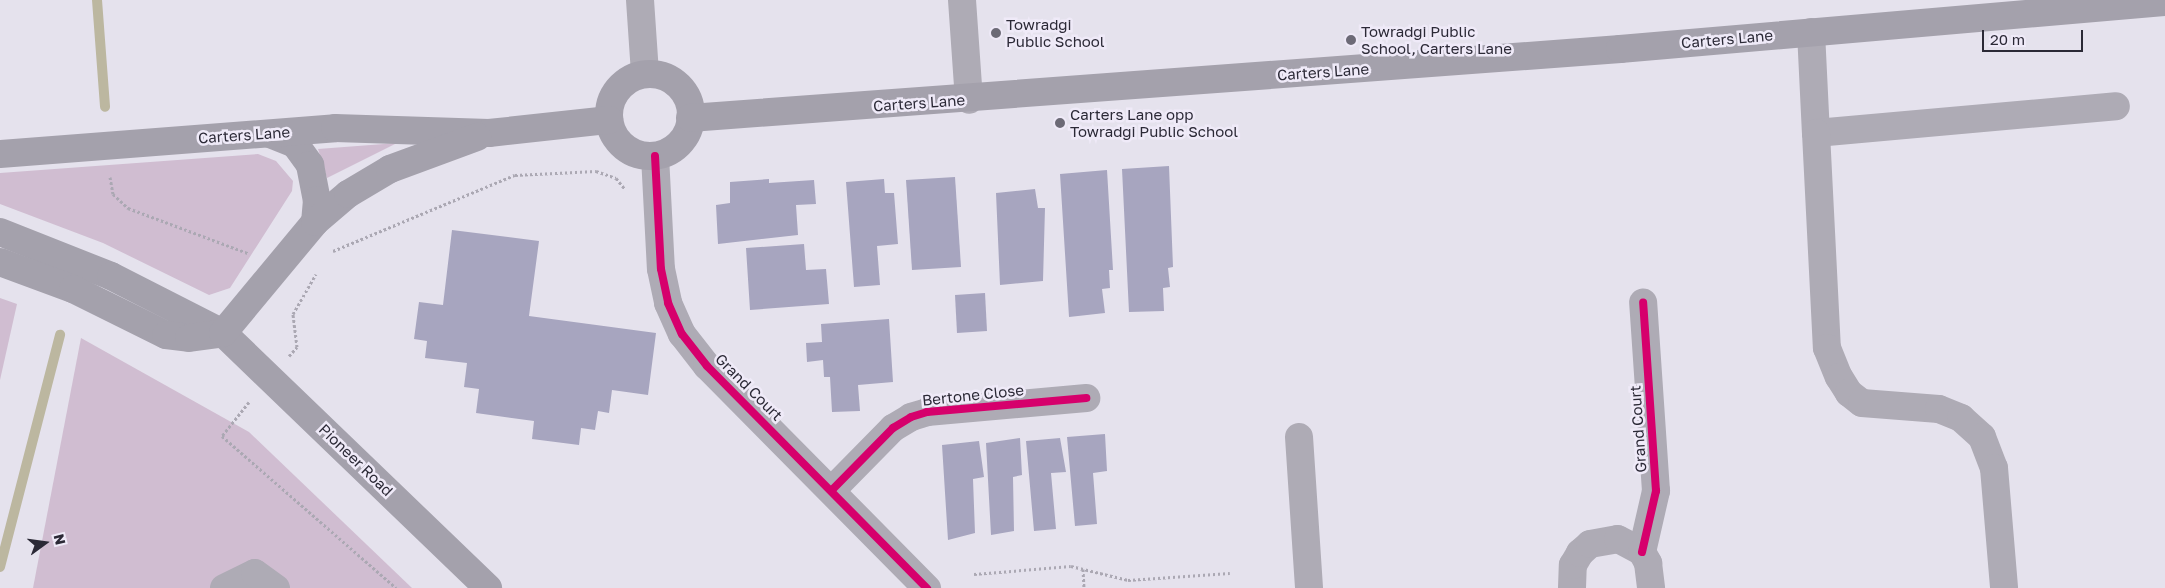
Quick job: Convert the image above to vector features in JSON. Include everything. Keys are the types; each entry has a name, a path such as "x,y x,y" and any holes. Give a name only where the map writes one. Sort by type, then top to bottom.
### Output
{"main road":[{"name":"Carters Lane","path":"690,118 969,100 2165,2"},
{"path":"645,74 668,78 678,86 690,107 690,118 679,143 655,156 630,151 613,133 609,120 618,90 645,74"},
{"name":"Carters Lane","path":"0,154 381,127 489,133 609,120"},
{"name":"Carters Lane","path":"223,333 315,222 348,194 390,169 489,133"},
{"path":"270,134 295,144 310,165 318,200 315,222"},
{"name":"Pioneer Road","path":"0,232 103,272 223,333 488,588"},
{"path":"0,262 73,289 166,335 189,338 223,333"}],"street":[{"path":"640,0 645,74"},
{"path":"962,0 969,100"},
{"path":"1811,32 1827,348 1835,368 1849,393 1862,403 1939,409 1961,418 1982,437 1994,468 2004,588"},
{"path":"1816,133 2116,106"},
{"name":"Grand Court","path":"655,156 661,270 668,303 682,334 927,588"},
{"name":"Grand Court","path":"1642,552 1656,491 1644,302"},
{"name":"Bertone Close","path":"832,490 893,428 910,417 927,412 1086,398"},
{"path":"1299,438 1309,588"},
{"path":"1572,588 1573,565 1590,544 1618,539 1642,552 1648,563 1651,588"},
{"path":"224,588 255,572 276,588"}],"path":[{"path":"107,146 113,194 128,208 254,255 282,261"},
{"path":"327,258 371,232 515,175 596,171 616,178 627,192"},
{"path":"322,265 293,314 297,347 269,376 222,436 396,588"},
{"path":"974,574 1071,566 1135,581 1230,573"},
{"path":"1083,569 1084,588"}],"shaded area":[{"path":"397,143 327,178 318,149"},
{"path":"258,154 276,161 293,181 292,191 230,288 209,295 103,243 0,204 0,173"},
{"path":"0,298 17,304 0,380"},
{"path":"81,338 249,432 412,588 33,588"}],"building":[{"path":"1169,166 1173,267 1168,268 1170,287 1163,288 1164,311 1129,312 1122,169"},
{"path":"1107,170 1113,270 1109,270 1110,288 1102,289 1105,313 1069,317 1060,174"},
{"path":"955,177 961,267 912,270 906,180"},
{"path":"769,179 769,183 814,180 816,204 796,205 798,235 718,244 716,205 730,203 730,182"},
{"path":"884,179 885,193 894,193 898,244 877,246 880,285 854,287 846,182"},
{"path":"1035,189 1038,208 1045,208 1043,281 1000,285 996,193"},
{"path":"452,230 539,241 529,316 656,333 648,395 612,390 609,413 598,411 595,430 581,428 579,445 532,439 534,421 476,413 479,389 464,387 467,363 425,358 427,341 414,339 419,302 443,305"},
{"path":"804,244 806,270 826,269 829,304 750,310 746,248"},
{"path":"985,293 987,331 957,333 955,295"},
{"path":"889,319 893,382 858,385 860,411 832,412 830,377 824,377 823,360 807,362 806,343 822,342 821,324"},
{"path":"1105,434 1107,471 1093,473 1097,524 1075,526 1067,437"},
{"path":"1020,438 1022,475 1013,477 1014,531 991,535 986,443"},
{"path":"1060,438 1066,472 1051,473 1056,529 1034,531 1026,441"},
{"path":"979,441 984,477 973,479 975,533 948,540 942,445"}],"waterway":[{"path":"97,0 105,107"},
{"path":"0,567 60,335"}],"cycle path":[{"path":"655,156 661,269 668,303 682,334 707,366 927,588"},
{"path":"1642,552 1656,491 1643,302"},
{"path":"832,490 893,428 911,417 927,412 1086,398"}],"place":[{"name":"Towradgi Public School","path":"996,33"},
{"name":"Towradgi Public School, Carters Lane","path":"1351,40"},
{"name":"Carters Lane opp Towradgi Public School","path":"1060,123"}]}
